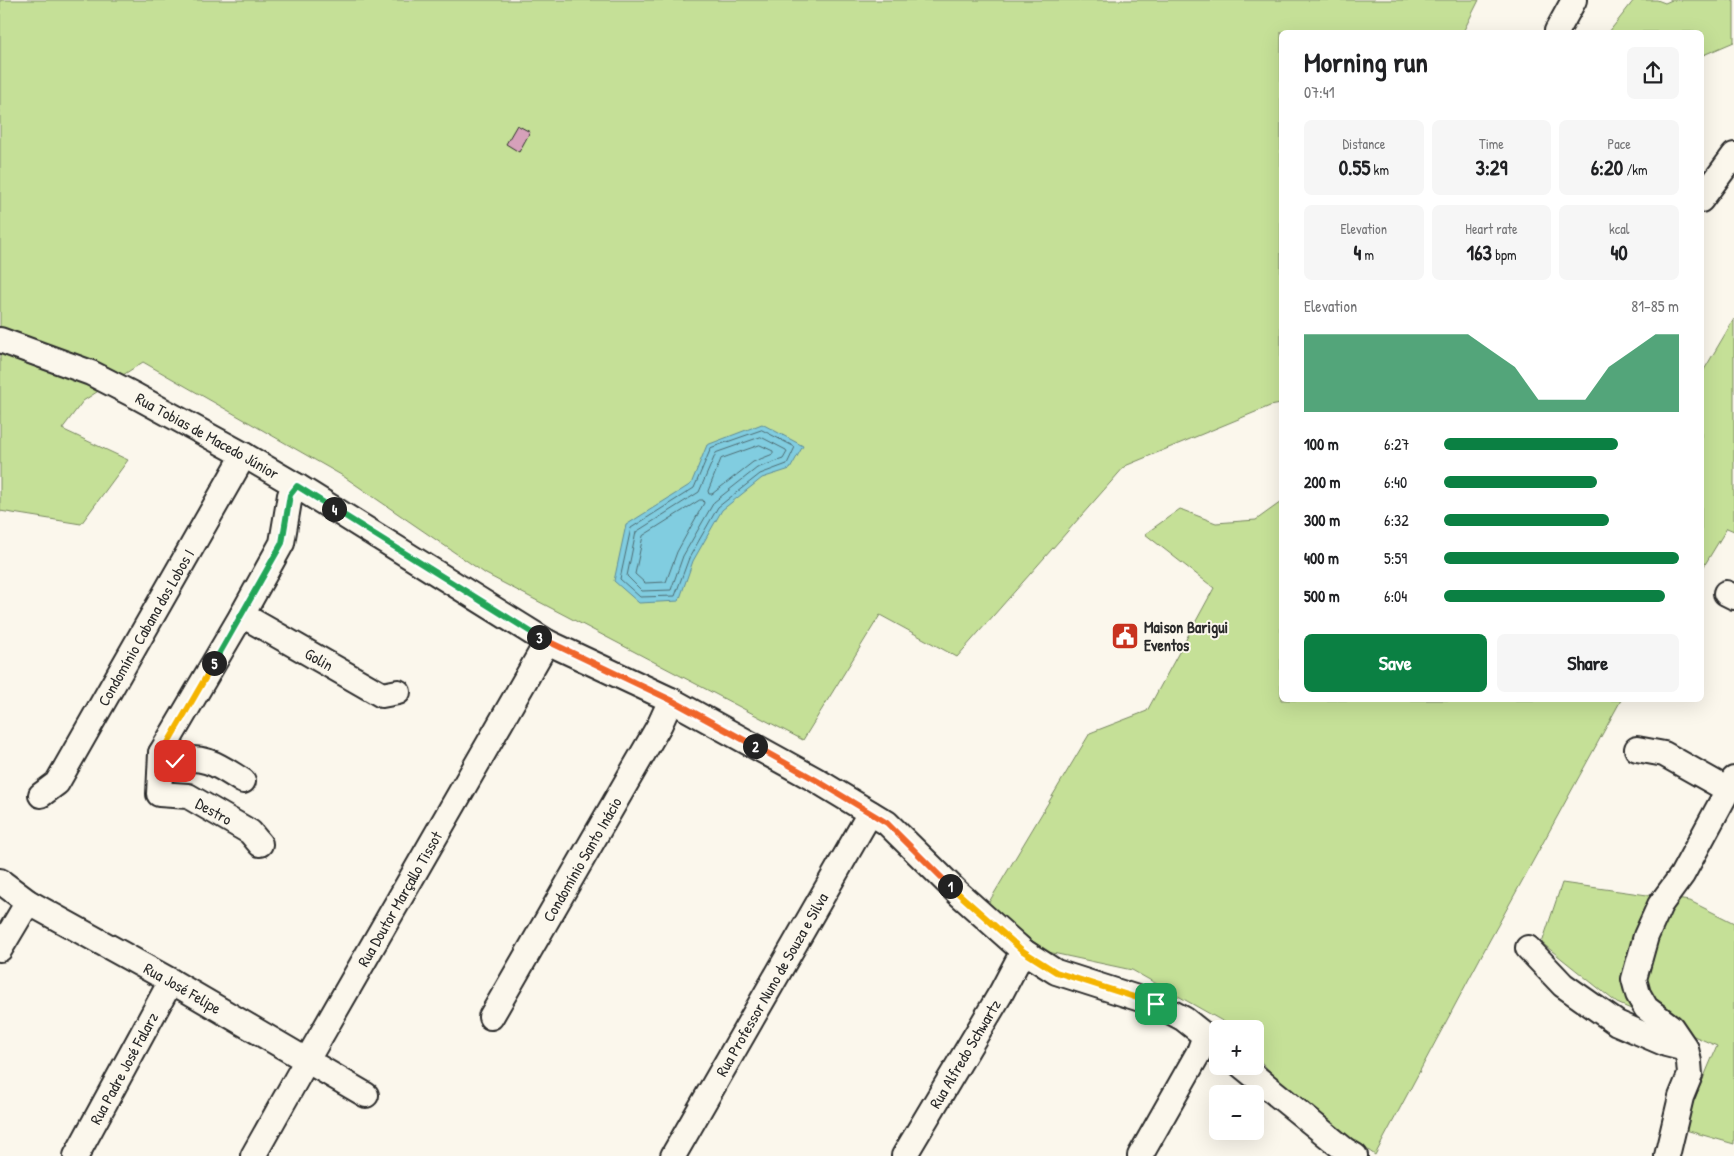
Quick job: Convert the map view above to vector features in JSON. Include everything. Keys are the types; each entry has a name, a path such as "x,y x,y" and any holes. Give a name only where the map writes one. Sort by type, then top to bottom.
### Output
{"street":[{"path":"1558,30 1574,0"},
{"path":"1704,196 1734,155"},
{"name":"Rua Tobias de Macedo Júnior","path":"0,340 91,373 244,455 548,642 671,700 816,780 887,823 958,893 1023,951 1056,972 1156,1004 1184,1019 1209,1039"},
{"name":"Condomínio Cabana dos Lobos I","path":"40,795 57,783 244,455"},
{"path":"243,781 210,761 186,758 175,761 162,753 282,543 290,495 297,486"},
{"name":"Golin","path":"242,615 382,695 398,692"},
{"name":"Rua Doutor Marçallo Tissot","path":"253,1156 306,1060 548,642"},
{"name":"Condomínio Santo Inácio","path":"491,1016 660,724 671,700"},
{"path":"1637,749 1664,754 1731,784 1682,875 1660,905 1646,936 1634,979 1638,994 1646,1008 1671,1027 1686,1049 1690,1075 1681,1097 1667,1156"},
{"name":"Destro","path":"162,753 159,794 188,796 250,832 260,844"},
{"name":"Rua Professor Nuno de Souza e Silva","path":"673,1156 870,813"},
{"name":"Rua José Felipe","path":"0,881 28,902 171,981 366,1095"},
{"path":"0,949 28,902"},
{"path":"1528,948 1563,985 1616,1023 1666,1044 1686,1049"},
{"name":"Rua Alfredo Schwartz","path":"904,1156 1001,993 1023,951"},
{"name":"Rua Padre José Falarz","path":"76,1156 171,981"},
{"path":"1140,1156 1200,1052 1209,1043"},
{"path":"1253,1075 1345,1150 1355,1156"}],"green space":[{"path":"0,0 1479,0 1464,30 1279,30 1279,404 1270,406 1125,466 957,657 880,615 803,740 486,574 343,476 143,362 83,401 62,429 128,460 81,524 0,511"},
{"path":"1634,0 1657,0 1665,3 1672,0 1734,0 1734,42 1704,55 1704,30 1611,30"},
{"path":"1734,319 1734,531 1727,528 1704,566 1704,370"},
{"path":"1279,503 1279,702 1620,702 1375,1155 1292,1096 1264,1065 1264,1020 1221,1020 1132,970 1048,952 986,907 1090,733 1147,711 1214,588 1145,534 1180,509 1216,523 1256,520"},
{"path":"1562,883 1690,901 1734,923 1734,1144 1682,1129 1717,1046 1617,1003 1542,943"}],"water":[{"path":"762,424 803,446 790,469 762,478 722,510 693,561 679,601 639,603 614,581 626,525 691,484 707,445"}],"building":[{"path":"517,125 530,132 519,152 506,144"}],"place":[{"name":"Maison Barigui Eventos","path":"1125,636"}],"route":[{"path":"175,761 162,753 282,543 290,495 297,486 548,642 671,700 816,780 887,823 958,893 1023,951 1056,972 1156,1004"}]}
